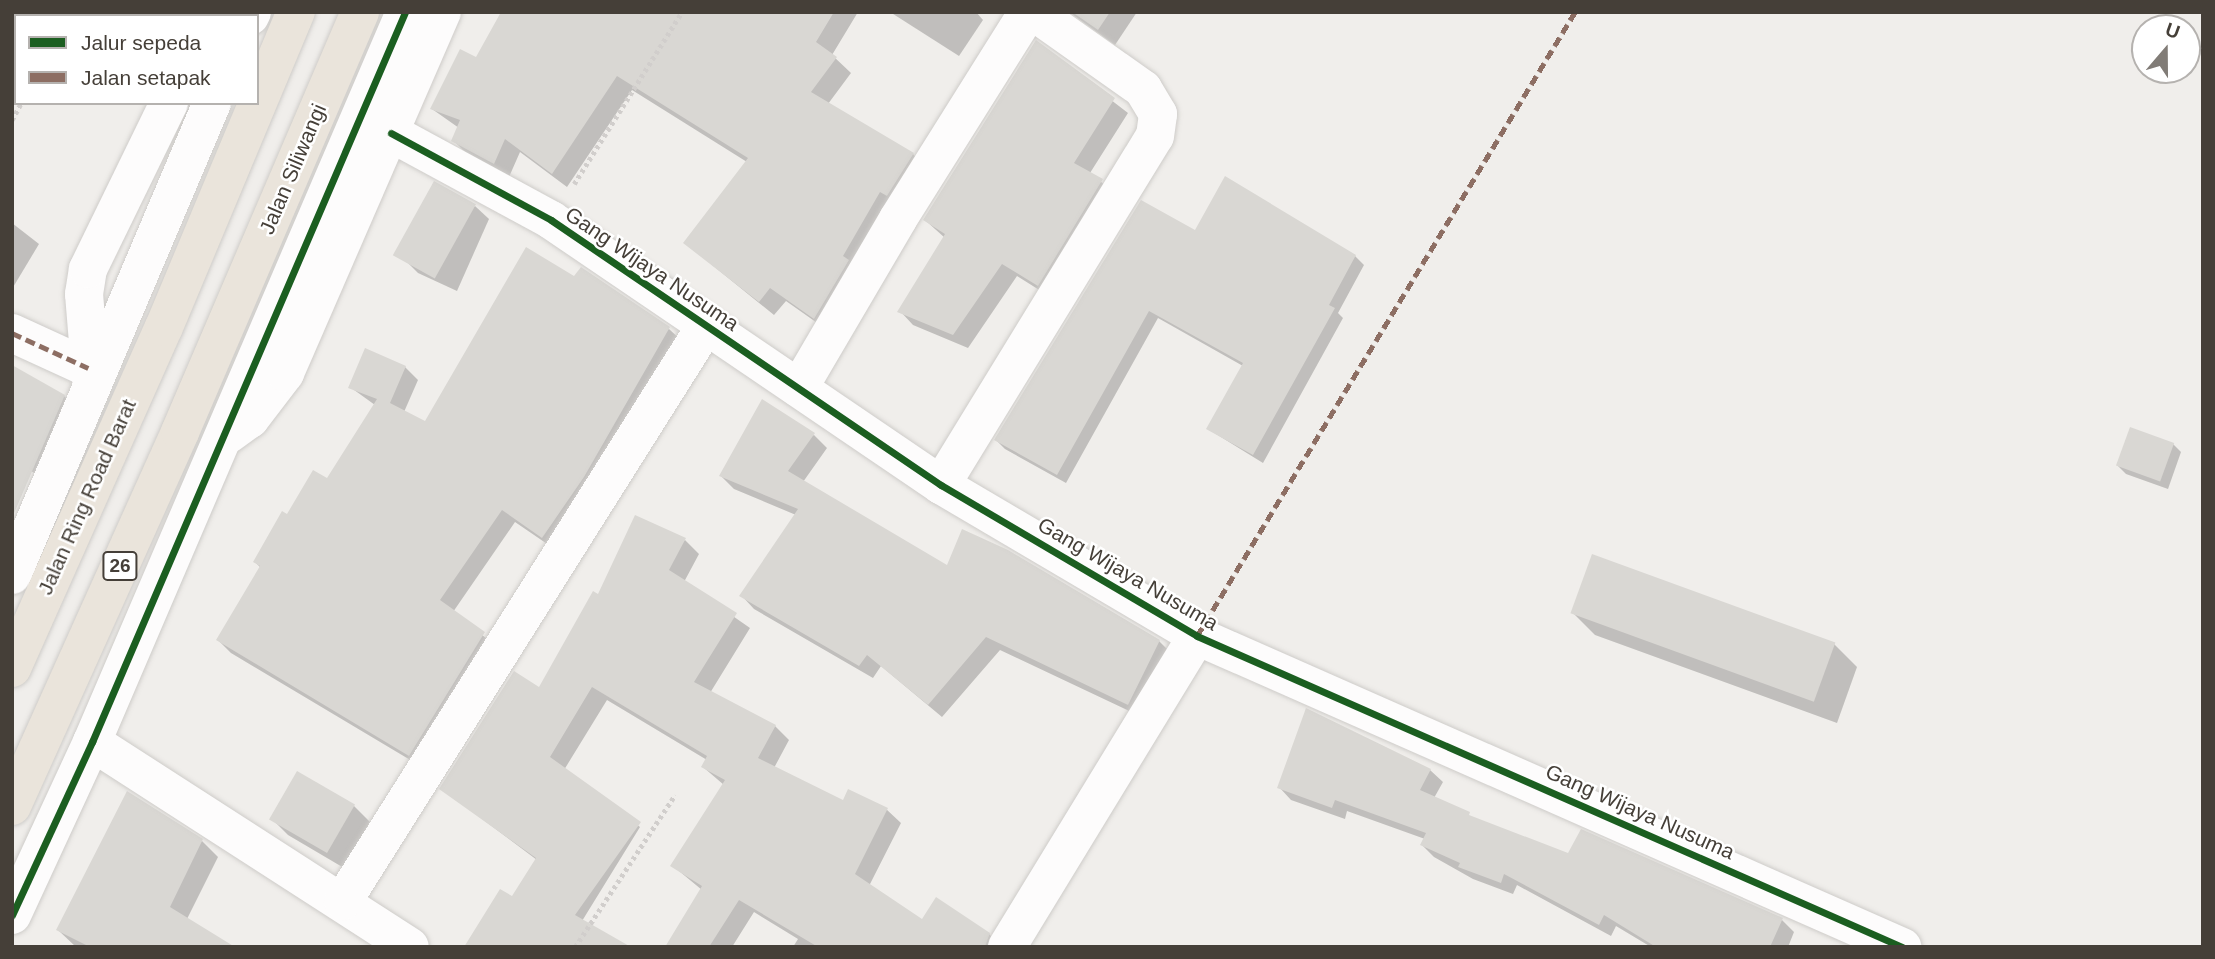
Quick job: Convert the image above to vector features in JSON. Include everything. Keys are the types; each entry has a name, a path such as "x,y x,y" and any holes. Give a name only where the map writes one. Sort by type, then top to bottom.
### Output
{"highway":[{"name":"Jalan Ring Road Barat","path":"259,100 296,12"},
{"name":"Jalan Siliwangi","path":"180,432 360,12"},
{"name":"Jalan Ring Road Barat","path":"12,668 164,327 257,105"},
{"name":"26","path":"12,806 180,432"}],"street":[{"path":"12,915 92,742 216,444 405,12"},
{"path":"216,444 250,419 285,373 442,12"},
{"path":"799,388 898,219 1028,12"},
{"path":"941,485 1155,136 1158,114 1143,89 1034,12"},
{"path":"90,378 84,294 88,269 168,105"},
{"path":"12,575 90,378 211,105"},
{"name":"Gang Wijaya Nusuma","path":"391,132 551,220 941,485 1197,636 1902,947"},
{"path":"342,901 705,327"},
{"path":"12,333 90,378 123,414"},
{"path":"180,432 216,444"},
{"path":"1007,947 1197,636"},
{"path":"92,742 410,947"}],"path":[{"path":"551,220 682,12"},
{"path":"575,947 675,795"}],"building":[{"path":"501,12 834,12 816,42 837,57 811,92 914,153 887,196 880,192 843,256 849,260 814,319 770,288 759,302 683,243 748,158 617,76 552,174 505,139 494,164 451,141 460,120 430,109 460,49 476,57"},
{"path":"1072,12 1110,12 1098,30"},
{"path":"1036,40 1115,98 1074,163 1103,179 1038,286 1002,264 953,335 897,312 945,234 923,220"},
{"path":"1225,176 1356,255 1329,305 1335,308 1253,455 1206,429 1243,363 1149,311 1057,475 994,440 1141,200 1195,230"},
{"path":"434,181 476,204 435,279 393,255"},
{"path":"526,247 574,276 581,267 670,327 584,477 542,538 502,510 440,600 485,632 409,756 216,640 260,566 253,562 282,511 287,514 313,470 327,478 377,399 348,388 365,348 406,366 390,403 425,421"},
{"path":"12,365 65,395 12,518"},
{"path":"762,399 815,433 788,471 947,565 962,529 1008,550 1160,640 1128,705 986,637 928,705 867,655 859,666 739,596 798,509 719,476"},
{"path":"2130,427 2174,443 2160,482 2116,466"},
{"path":"635,515 686,538 669,570 737,613 694,682 776,725 758,758 843,800 848,789 888,808 855,874 922,919 936,897 990,933 985,947 818,947 739,900 709,947 665,947 702,886 670,866 725,780 701,767 707,756 592,687 550,757 641,822 575,915 631,947 464,947 500,889 512,896 536,858 439,789 514,671 539,687 593,591 598,594"},
{"path":"1592,554 1835,643 1814,702 1570,613"},
{"path":"1306,708 1431,769 1420,790 1470,812 1469,815 1568,853 1581,829 1783,918 1770,947 1656,947 1604,915 1599,925 1504,874 1501,883 1458,867 1460,863 1420,845 1426,833 1335,800 1332,808 1277,788"},
{"path":"297,771 355,804 327,853 269,819"},
{"path":"127,791 203,839 170,907 235,947 90,947 56,930"}],"marked path":[{"path":"1197,636 1575,12"},
{"path":"12,333 88,368"}],"cycle path":[{"path":"12,915 92,742 405,12"},
{"path":"391,133 551,220 941,485 1197,636 1902,947"}]}
